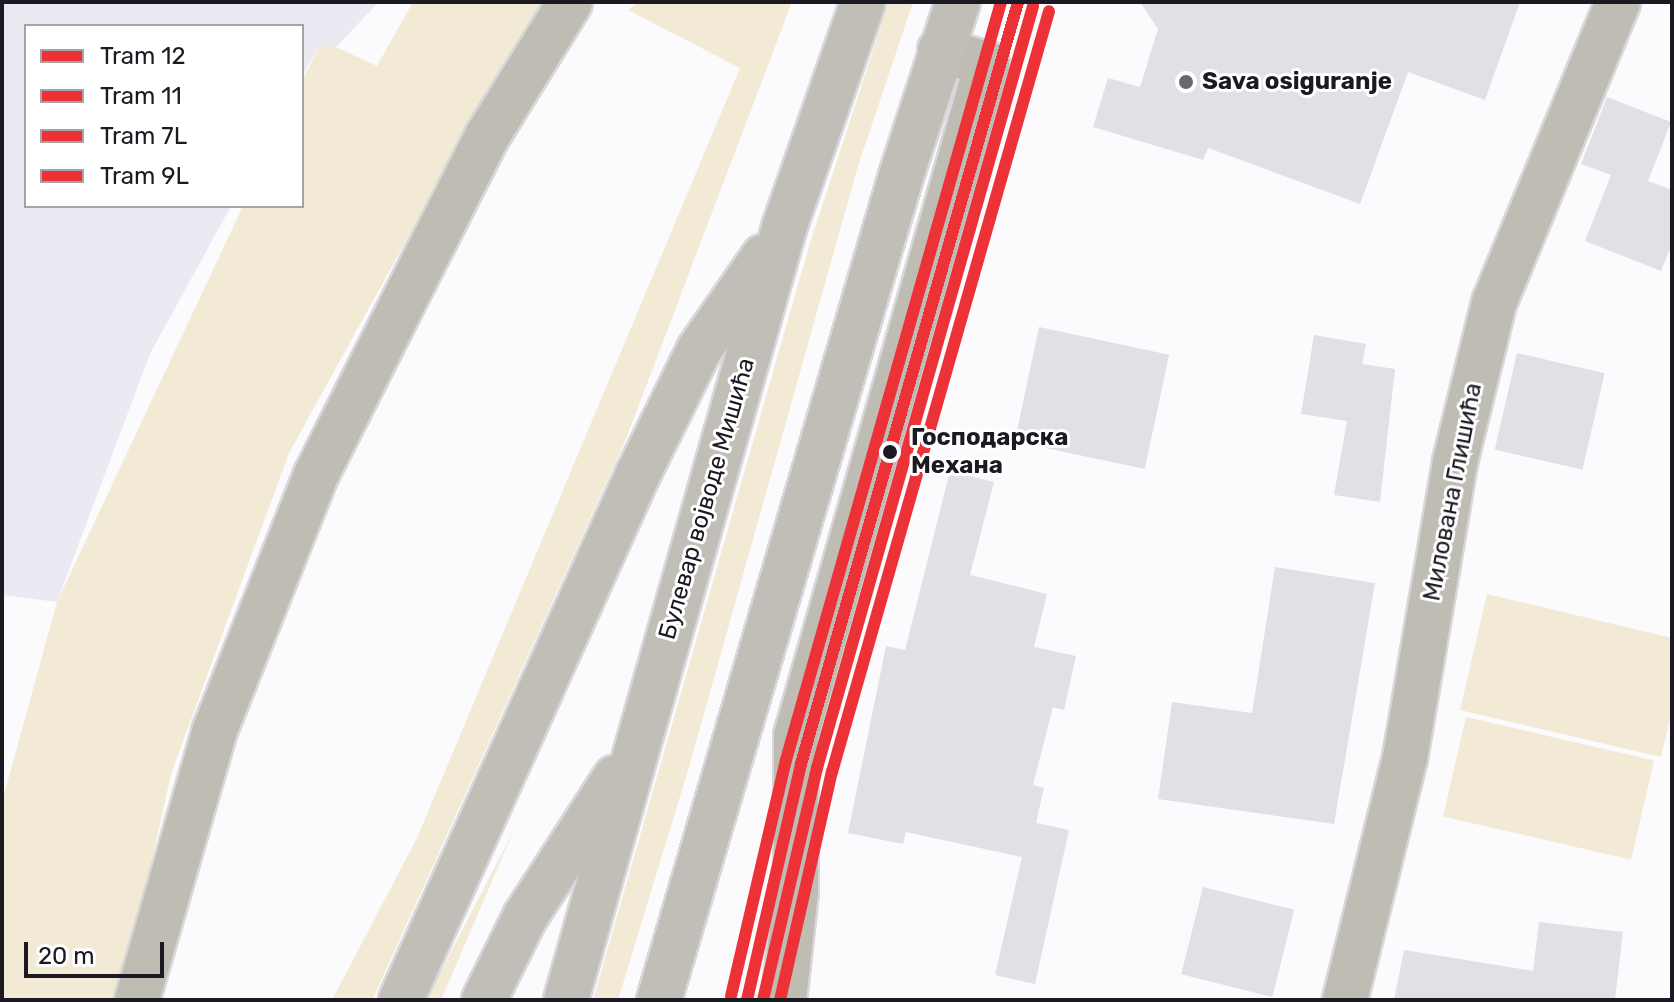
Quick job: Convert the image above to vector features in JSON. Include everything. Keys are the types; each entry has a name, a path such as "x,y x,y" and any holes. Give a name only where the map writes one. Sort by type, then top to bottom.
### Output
{"main road":[{"name":"Булевар војводе Мишића","path":"566,1000 785,225 863,2"},
{"path":"664,988 940,50 958,2"},
{"path":"401,1000 605,543 699,350 785,225"},
{"path":"484,1000 525,917 640,739"}],"street":[{"path":"137,1000 215,730 316,475 488,135 570,2"},
{"name":"Милована Глишића","path":"1345,1000 1405,758 1455,462 1494,303 1618,2"},
{"path":"784,1000 796,892 796,736 987,64 940,50"}],"shaded area":[{"path":"2,2 379,2 336,47 319,46 304,72 304,24 24,24 24,208 230,208 150,354 57,602 2,595"},
{"path":"413,2 549,2 492,85 289,453 171,774 121,1000 2,1000 2,802 57,602 242,208 304,208 304,77 319,46 336,47 377,66"},
{"path":"638,2 792,2 626,439 372,1000 332,1000 417,838 740,68 628,10"},
{"path":"889,2 913,2 858,166 689,767 618,1000 593,1000 810,243"},
{"path":"1487,594 1672,638 1672,711 1661,757 1460,710"},
{"path":"1466,717 1654,760 1631,860 1443,816"},
{"path":"514,830 441,1000 426,1000"}],"building":[{"path":"1140,2 1520,2 1485,100 1408,72 1360,204 1208,148 1203,160 1093,127 1108,78 1140,87 1158,29"},
{"path":"1607,97 1671,122 1648,181 1672,190 1672,244 1661,271 1585,241 1611,175 1581,164"},
{"path":"1039,327 1169,355 1145,469 1015,441"},
{"path":"1314,335 1366,344 1362,364 1395,369 1380,502 1334,495 1347,421 1301,414"},
{"path":"1517,353 1605,373 1582,470 1495,449"},
{"path":"950,471 994,482 970,575 1047,594 1034,647 1076,656 1064,710 1053,707 1033,785 1044,788 1036,823 1069,830 1035,984 995,975 1022,857 906,832 903,844 848,833 886,646 905,650"},
{"path":"1275,567 1375,583 1334,824 1158,799 1172,702 1252,713"},
{"path":"1203,887 1294,910 1272,997 1181,974"},
{"path":"1539,922 1623,932 1615,1000 1394,1000 1404,950 1533,971"}],"tram line":[{"name":"7L","path":"731,996 786,760 1001,2"},
{"name":"12","path":"747,1000 801,764 1018,2"},
{"name":"11","path":"763,1000 817,768 1033,6"},
{"name":"9L","path":"780,1000 832,772 1049,11"}],"place":[{"name":"Sava osiguranje","path":"1186,82"},
{"name":"Господарска Механа","path":"890,452"}]}
